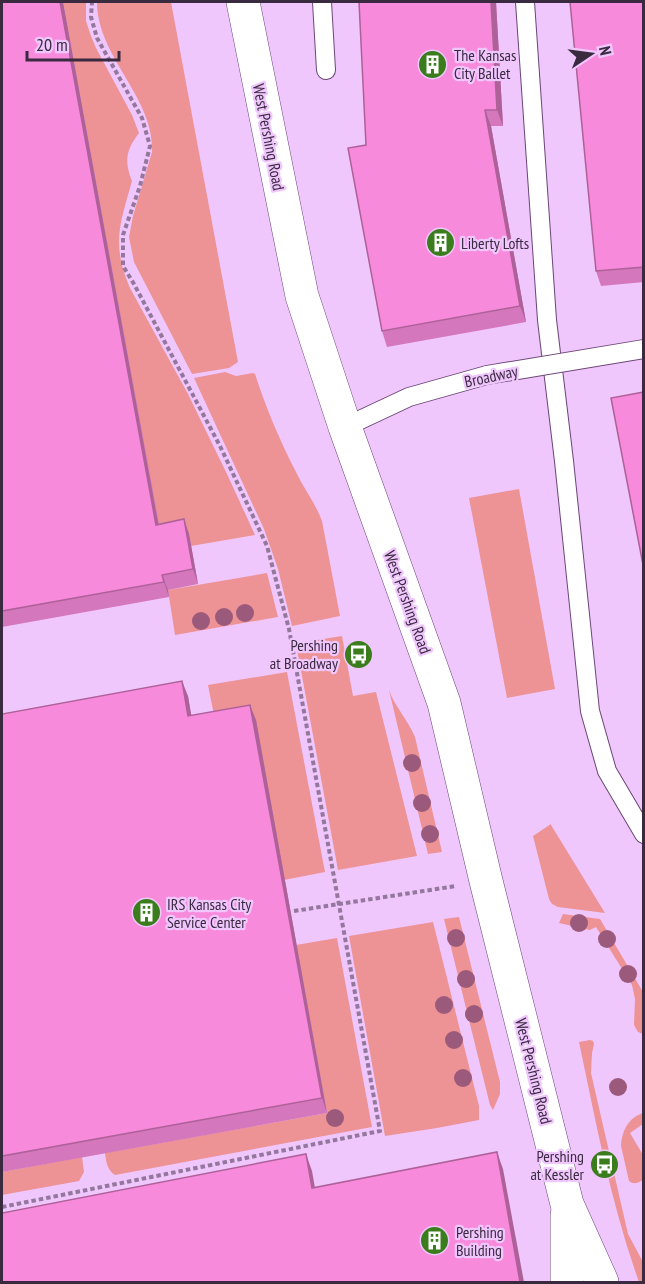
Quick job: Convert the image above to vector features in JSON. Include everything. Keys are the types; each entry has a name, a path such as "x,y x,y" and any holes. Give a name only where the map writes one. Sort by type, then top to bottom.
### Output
{"main road":[{"name":"West Pershing Road","path":"243,2 302,296 345,427 444,703 567,1204 602,1282"},
{"name":"West Pershing Road","path":"567,1204 567,1282"}],"lane":[{"path":"322,2 327,70"},
{"path":"525,2 548,320 590,711 607,771 644,834"},
{"name":"Broadway","path":"345,427 409,397 487,375 644,350"}],"path":[{"path":"2,1207 380,1131 289,629 267,546 220,446 135,284 123,266 123,235 140,186 150,146 142,118 97,38 91,18 92,2"},
{"path":"294,911 486,881"}],"shaded area":[{"path":"63,2 86,2 86,21 91,36 139,133 129,150 127,162 132,181 119,234 124,273 188,394 255,535 191,546 189,534 161,539"},
{"path":"97,2 171,2 238,362 229,368 192,374 134,262 129,237 152,152 150,132 136,95 106,41 99,22"},
{"path":"225,372 236,376 255,374 284,448 322,521 340,616 292,626 278,569 264,529 194,378"},
{"path":"519,489 555,689 507,698 469,498"},
{"path":"267,573 278,617 175,635 168,590"},
{"path":"342,636 353,696 376,692 417,856 338,870 297,649 303,648 304,642"},
{"path":"287,672 325,872 284,880 215,720 208,685"},
{"path":"389,690 415,737 442,852 428,854"},
{"path":"551,824 605,913 558,907 552,904 533,836"},
{"path":"563,914 600,919 643,992 643,1034 638,1032 634,1025 635,999 632,985 596,927 590,930 559,923"},
{"path":"459,917 500,1082 500,1094 493,1110 444,919"},
{"path":"433,922 479,1106 479,1120 385,1136 349,936"},
{"path":"337,938 372,1127 115,1175 112,1173 107,1165 105,1153 327,1113 296,945"},
{"path":"590,1040 594,1044 591,1073 628,1234 643,1262 643,1282 639,1282 629,1253 598,1133 579,1042"},
{"path":"643,1113 643,1124 630,1133 643,1155 643,1180 634,1183 629,1181 621,1146 624,1130 633,1118"},
{"path":"82,1157 84,1172 79,1181 2,1195 2,1172"}],"building":[{"path":"2,2 60,2 156,525 184,519 193,569 162,575 164,582 2,611"},
{"path":"359,2 491,2 497,110 485,110 520,306 382,331 348,148 366,145"},
{"path":"570,2 644,2 644,267 596,271"},
{"path":"644,392 644,570 611,398"},
{"name":"IRS Kansas City Service Center","path":"182,681 188,716 250,705 322,1098 2,1156 2,714"},
{"path":"497,1152 520,1282 2,1282 2,1213 306,1154 312,1188"}],"place":[{"name":"The Kansas City Ballet","path":"433,64"},
{"name":"Liberty Lofts","path":"440,243"},
{"name":"Pershing at Broadway","path":"359,654"},
{"name":"IRS Kansas City Service Center","path":"146,913"},
{"name":"Pershing at Kessler","path":"605,1165"},
{"name":"Pershing Building","path":"435,1241"}]}
